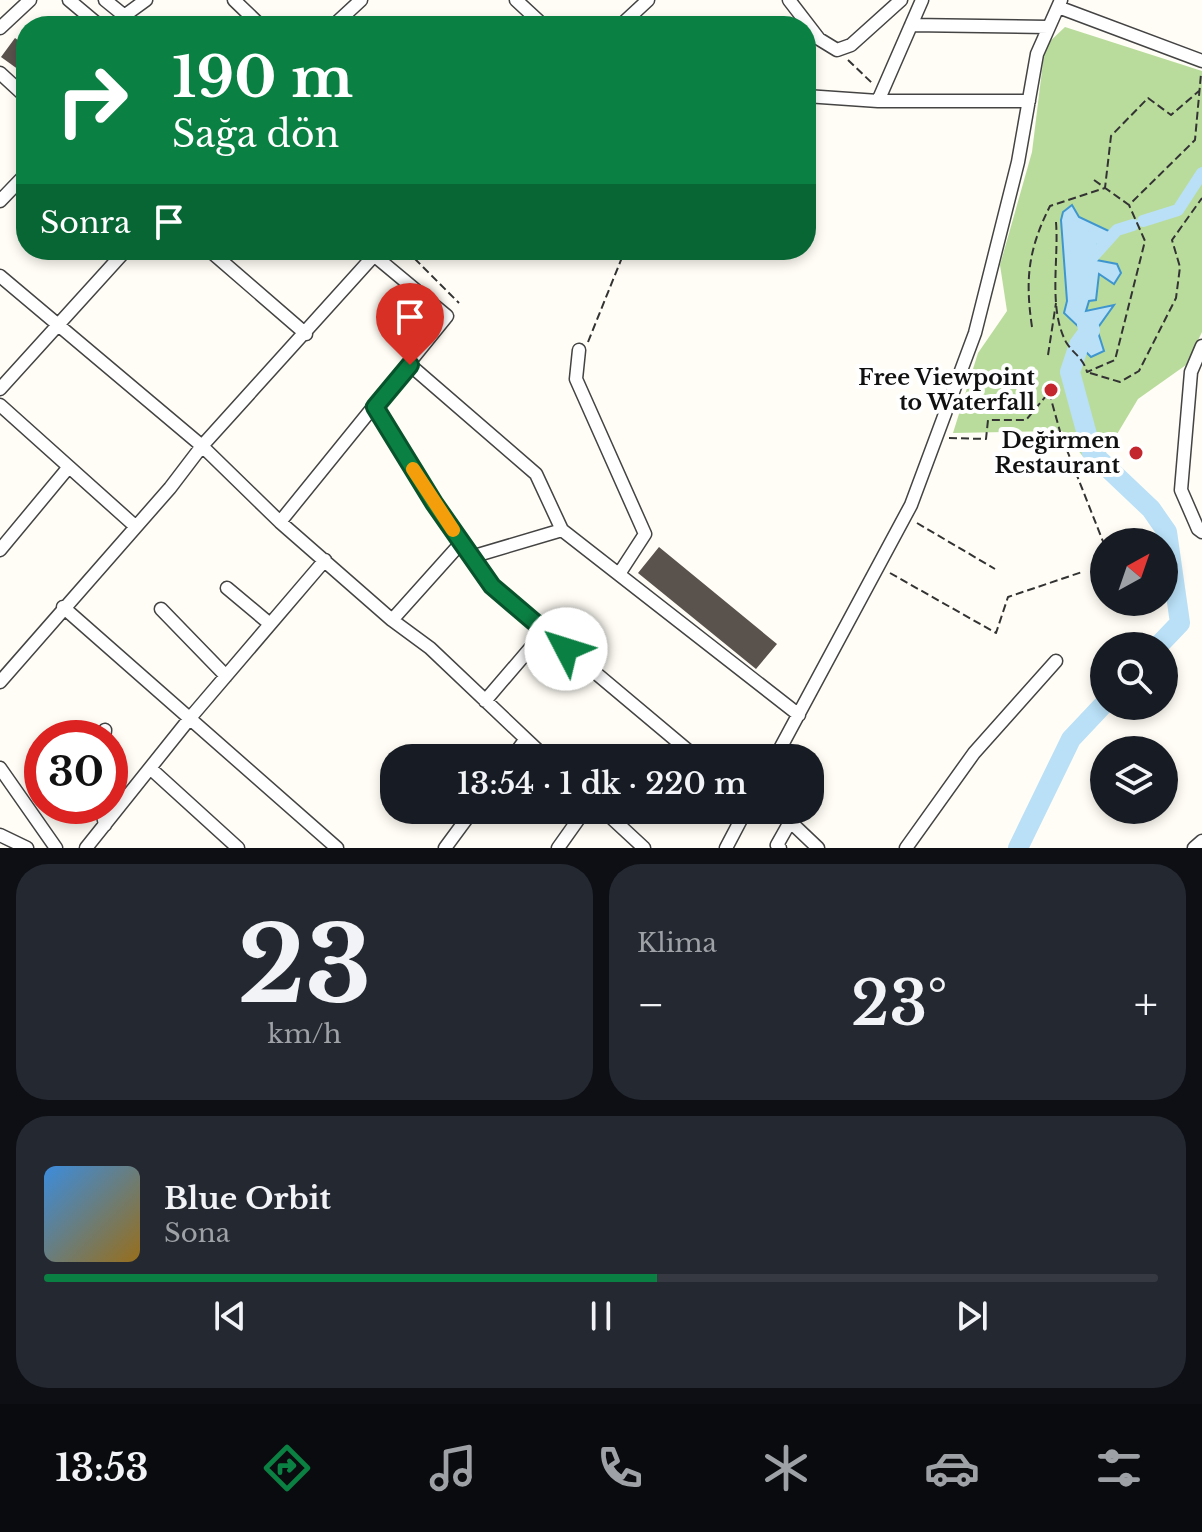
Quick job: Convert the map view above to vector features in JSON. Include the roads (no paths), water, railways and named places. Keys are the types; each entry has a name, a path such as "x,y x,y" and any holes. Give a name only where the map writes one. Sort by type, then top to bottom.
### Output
{"street":[{"path":"0,28 30,0"},
{"path":"69,0 88,16"},
{"path":"105,0 124,16 146,0"},
{"path":"234,0 251,16"},
{"path":"344,5 361,0"},
{"path":"631,16 648,0"},
{"path":"816,38 837,50 851,45 901,0"},
{"path":"880,97 922,0"},
{"path":"519,1 534,16"},
{"path":"783,744 905,516 936,438 975,333 1018,162 1037,54 1059,4 1202,61"},
{"path":"911,25 1048,27"},
{"path":"0,73 16,88"},
{"path":"816,96 1029,101"},
{"path":"0,201 16,184"},
{"path":"0,389 117,260"},
{"path":"221,260 306,334"},
{"path":"0,682 170,488 202,446 306,334 367,260"},
{"path":"280,522 447,316 383,260"},
{"path":"0,276 202,446 280,522 392,620 430,648 530,744"},
{"path":"1200,530 1181,490 1191,372 1202,346"},
{"path":"579,350 576,379 645,534 619,574"},
{"path":"410,365 536,474 562,530 799,715"},
{"path":"0,405 135,526"},
{"path":"375,407 461,543 492,586 680,744"},
{"path":"0,550 68,468"},
{"path":"471,557 562,530"},
{"path":"392,620 461,543"},
{"path":"86,848 190,718 325,560"},
{"path":"227,588 270,624"},
{"path":"63,607 337,848"},
{"path":"161,609 226,676"},
{"path":"485,701 545,631"},
{"path":"906,848 974,753 1056,661"},
{"path":"522,744 525,740"},
{"path":"0,768 56,848"},
{"path":"150,768 238,848"},
{"path":"445,848 463,824"},
{"path":"558,848 575,824"},
{"path":"618,824 644,848"},
{"path":"726,848 739,824"},
{"path":"780,848 777,845 789,824"},
{"path":"792,824 818,848"},
{"path":"0,835 27,848"},
{"path":"1194,848 1202,841"}],"water":[{"path":"1072,205 1079,217 1113,233 1097,245 1091,259 1117,264 1121,273 1114,284 1099,274 1096,300 1089,301 1086,311 1114,305 1097,329 1104,351 1091,357 1079,345 1082,330 1064,313 1067,301 1061,220 1063,212"}],"waterway":[{"path":"1143,221 1178,210 1202,173"},
{"path":"1080,271 1117,230 1133,225"},
{"path":"1087,325 1090,330 1079,345 1070,372 1092,453 1151,509 1167,532 1180,623 1171,632"},
{"path":"1018,848 1071,739 1090,719"}],"place":[{"name":"Free Viewpoint to Waterfall","path":"1051,390"},
{"name":"Değirmen Restaurant","path":"1136,453"}]}
